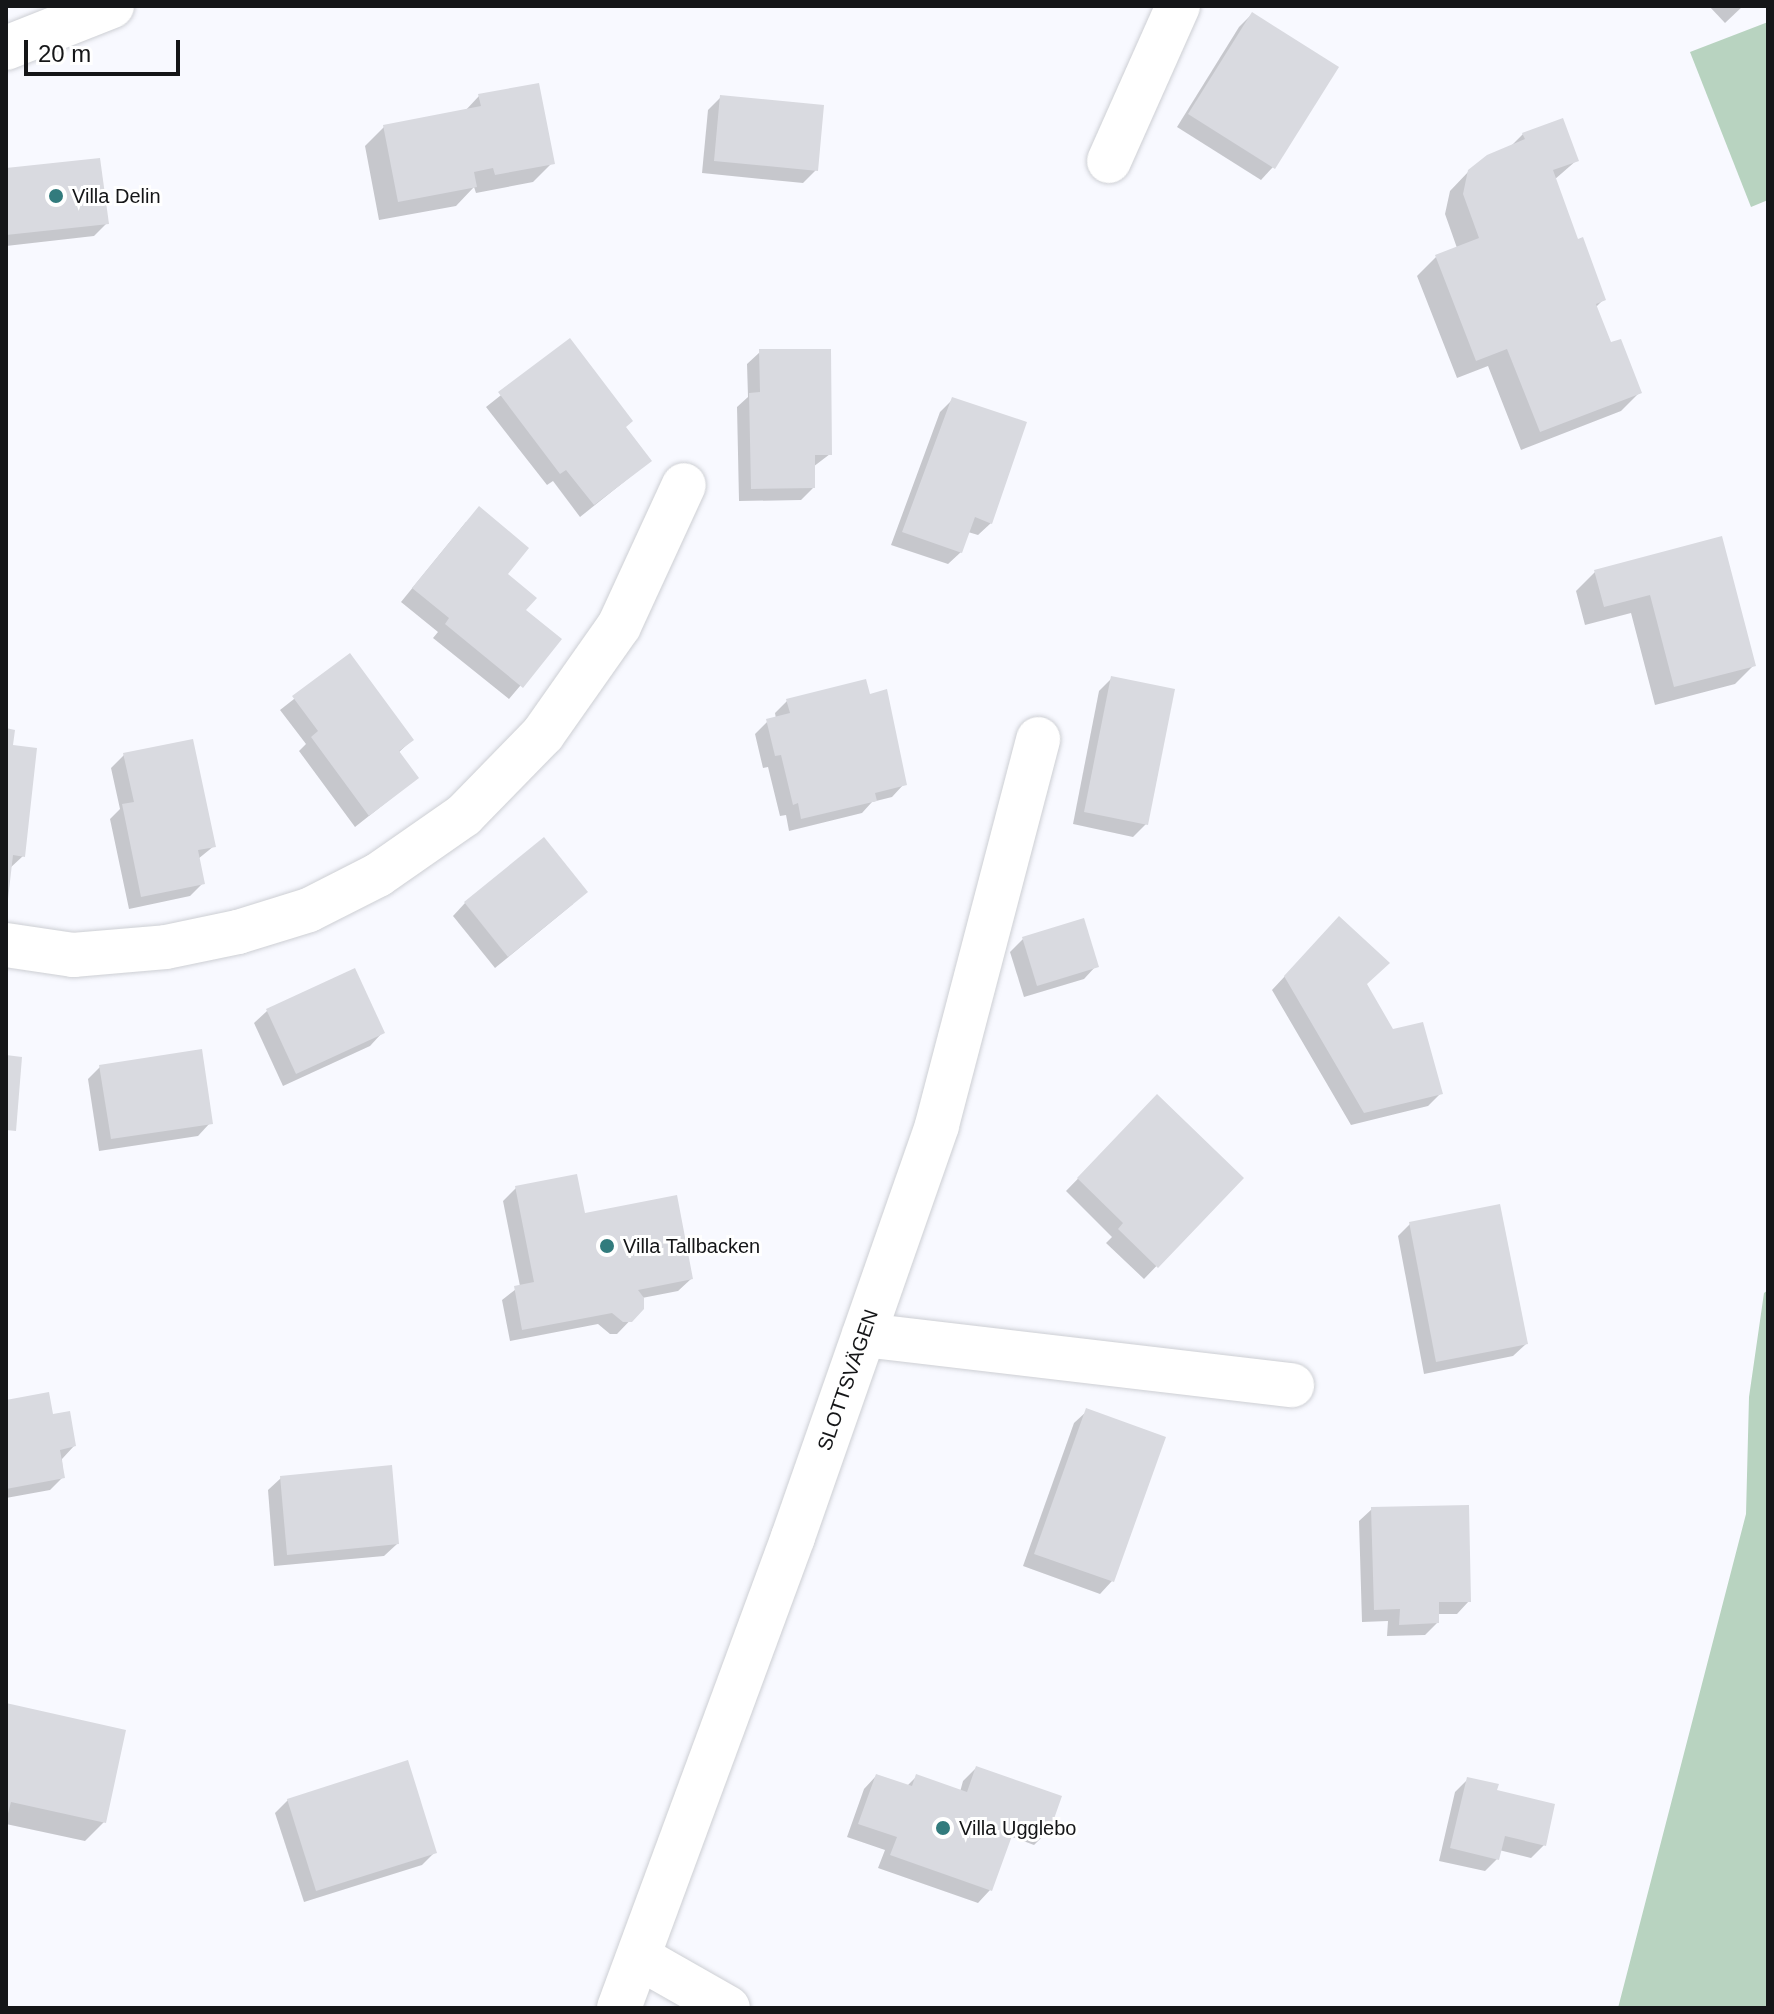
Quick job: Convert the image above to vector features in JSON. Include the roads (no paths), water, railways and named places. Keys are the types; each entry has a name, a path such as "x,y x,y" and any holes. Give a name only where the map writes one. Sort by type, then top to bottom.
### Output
{"street":[{"path":"6,48 112,6"},
{"path":"1109,161 1178,6"},
{"path":"6,945 73,955 166,947 238,932 309,910 378,875 464,815 543,734 619,626 684,485"},
{"name":"SLOTTSVÄGEN","path":"619,2008 640,1958 937,1125 1038,739"},
{"path":"864,1335 1292,1385"},
{"path":"640,1958 728,2008"}],"place":[{"name":"Villa Delin","path":"56,196"},
{"name":"Villa Tallbacken","path":"607,1246"},
{"name":"Villa Ugglebo","path":"943,1828"}]}
